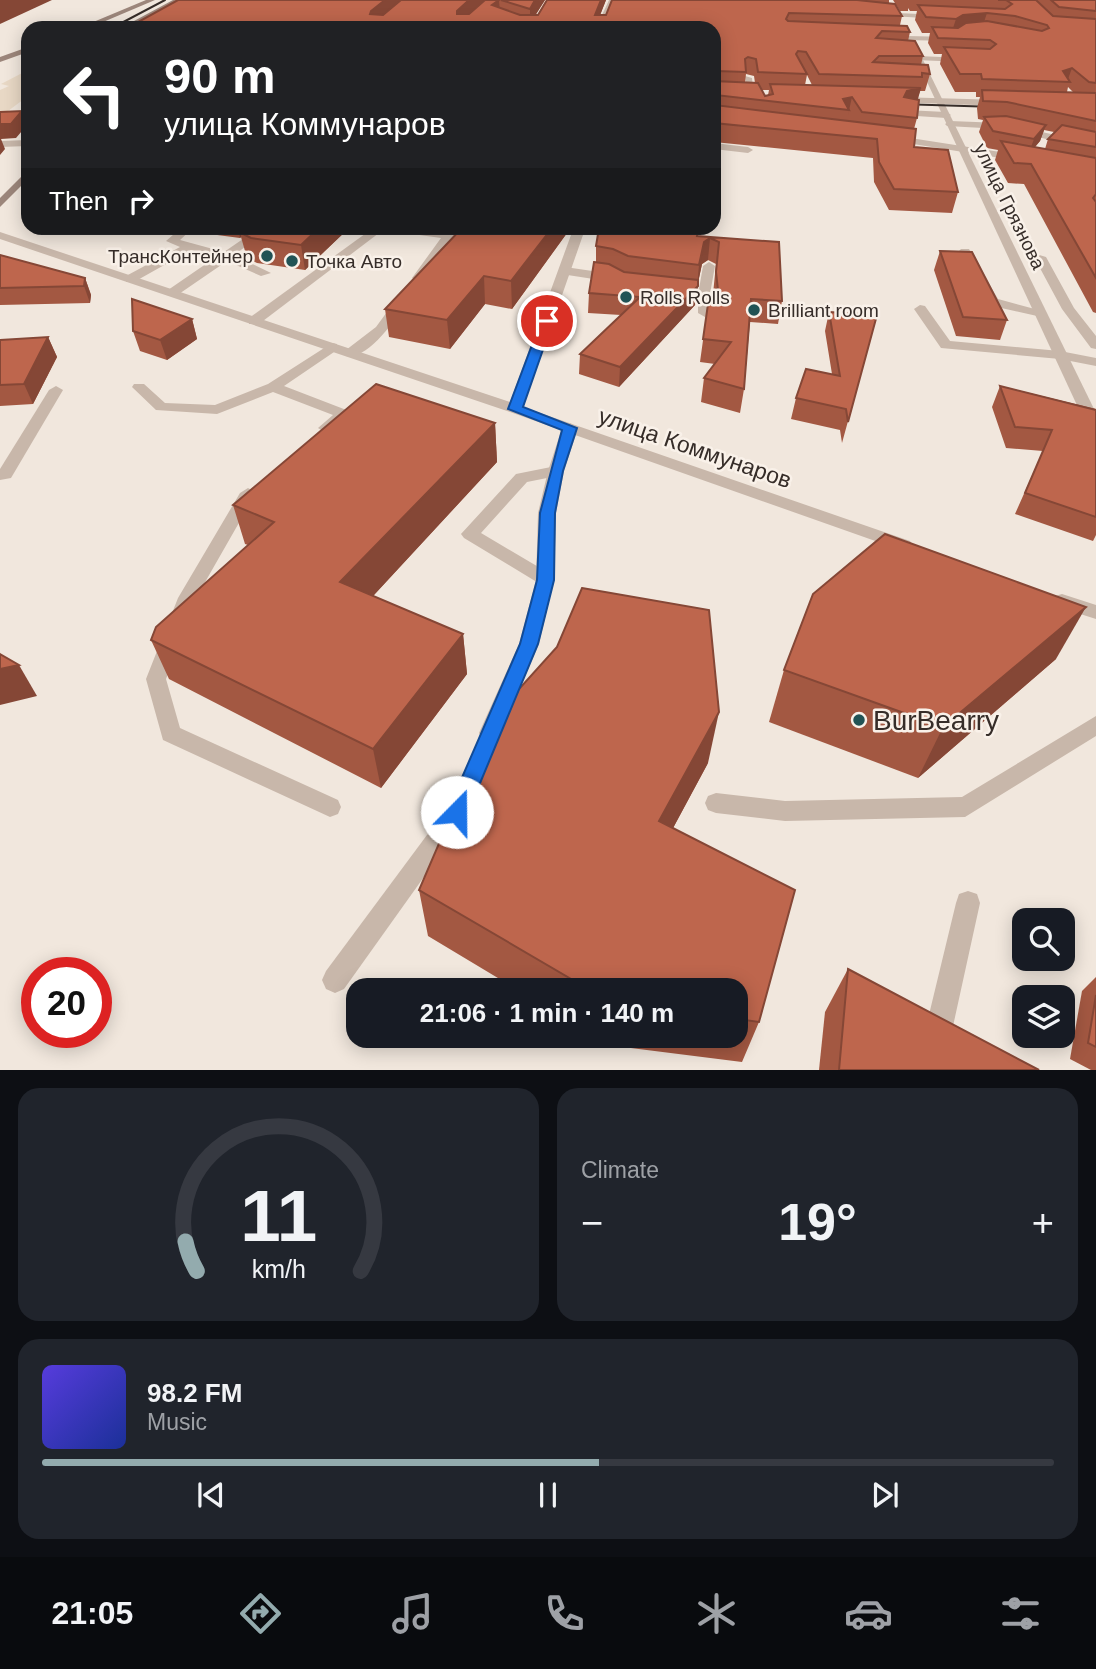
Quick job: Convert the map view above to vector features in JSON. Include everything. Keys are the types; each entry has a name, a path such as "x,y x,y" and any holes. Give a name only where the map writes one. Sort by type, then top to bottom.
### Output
{"main road":[{"path":"102,21 152,0"},
{"path":"138,21 178,0"},
{"path":"0,60 21,52"},
{"path":"0,204 21,181"}],"street":[{"path":"604,21 614,1"},
{"name":"улица Грязнова","path":"888,1 913,55 940,101 960,148 1096,429"},
{"path":"863,13 951,18"},
{"path":"904,36 954,39 959,34"},
{"path":"913,55 972,60"},
{"path":"739,95 757,97 748,78"},
{"path":"890,100 1010,103"},
{"path":"905,113 1001,126 1048,142 1096,147"},
{"path":"881,137 1032,161"},
{"path":"0,144 21,143"},
{"path":"721,147 748,150"},
{"name":"улица Коммунаров","path":"0,235 515,409 925,552"},
{"path":"179,235 172,241 226,256 265,273"},
{"path":"172,293 256,235"},
{"path":"254,321 370,235"},
{"path":"351,353 381,330 450,235"},
{"path":"515,409 577,235"},
{"path":"130,279 190,246"},
{"path":"965,251 993,302 1041,315"},
{"path":"1040,257 1068,309 1096,345"},
{"path":"705,313 704,294 709,267"},
{"path":"565,271 612,277 623,284"},
{"path":"664,289 704,294"},
{"path":"920,309 946,345 1060,355 1096,362"},
{"path":"139,387 161,407 217,410 272,387 332,347"},
{"path":"272,387 344,414 311,441"},
{"path":"0,475 5,474 56,390"},
{"path":"483,750 529,644 545,580 547,513 556,471 570,428"},
{"path":"545,580 470,534 522,478 556,471"},
{"path":"258,485 247,494 187,598 156,679 172,734 330,807"},
{"path":"1043,594 1096,612"},
{"path":"716,803 785,811 965,807 1096,725"},
{"path":"335,980 457,812 468,787"},
{"path":"959,1070 933,1056 968,904"}],"shaded area":[{"path":"21,74 21,101 0,117 0,90 9,86 1,84"}],"building":[{"path":"178,0 385,0 370,14 383,15 401,0 469,0 457,14 469,14 485,0 499,0 492,5 520,15 538,15 547,0 601,0 595,15 606,15 612,0 857,0 895,4 902,16 789,13 786,19 907,26 910,32 882,31 876,38 915,41 923,56 879,56 873,62 928,65 930,74 922,73 922,77 819,74 806,52 798,51 796,54 807,74 758,72 756,59 748,57 745,59 746,72 721,71 721,21 140,21"},
{"path":"501,0 535,0 530,9"},
{"path":"1006,0 1036,0 1053,16 1096,19 1096,83 1089,82 1072,68 1063,71 1070,82 982,79 981,74 960,74 944,47 990,49 996,44 990,40 938,38 932,27 958,28 966,23 987,21 1042,31 1049,28 1047,25 1015,16 987,13 963,15 956,19 926,17 918,5 1005,9 1012,4"},
{"path":"1051,0 1096,0 1096,11 1059,7"},
{"path":"721,81 758,83 765,96 773,94 770,84 921,88 907,91 904,97 919,100 917,118 862,112 852,97 843,99 849,110 721,96"},
{"path":"982,90 1096,93 1096,121 1007,102 983,101"},
{"path":"721,106 916,129 914,147 948,150 958,192 894,189 879,162 877,139 721,124"},
{"path":"21,111 11,124 0,124 0,112"},
{"path":"1006,116 1046,125 1034,139 993,131 984,117"},
{"path":"1062,125 1096,132 1096,147 1048,139"},
{"path":"1001,141 1096,158 1096,194 1093,198 1096,202 1096,278 1031,164 1014,163"},
{"path":"245,235 312,235 301,245"},
{"path":"455,235 547,235 511,281 484,276 447,320 385,309"},
{"path":"598,235 697,235 779,242 782,301 751,299 744,389 704,378 731,342 703,339 709,297 718,290 716,272 719,242 710,238 704,242 699,265 628,256 613,249 596,246"},
{"path":"940,251 972,252 1007,320 963,317"},
{"path":"0,255 85,278 84,286 0,288"},
{"path":"594,262 609,264 624,272 698,280 698,286 620,367 580,354 640,297 589,293"},
{"path":"132,299 192,319 160,340 133,331"},
{"path":"829,312 877,315 848,422 846,409 796,398 806,369 840,376"},
{"path":"48,337 24,384 0,385 0,340"},
{"path":"376,384 495,423 340,582 463,634 373,749 151,640 156,627 274,522 233,505"},
{"path":"1000,386 1096,410 1096,517 1025,493 1052,430 1015,427"},
{"path":"885,534 1086,607 943,727 784,670 813,594"},
{"path":"582,588 709,610 719,712 659,821 795,890 759,1022 748,1020 748,978 569,978 419,890 493,718 557,647"},
{"path":"0,654 19,665 0,669"},
{"path":"848,969 1039,1070 839,1070"},
{"path":"1096,995 1096,1047 1088,1043"}],"tram line":[{"path":"125,21 165,0"},
{"path":"899,104 997,107"}],"place":[{"name":"ТрансКонтейнер","path":"267,256"},
{"name":"Точка Авто","path":"292,261"},
{"name":"Rolls Rolls","path":"626,297"},
{"name":"Brilliant room","path":"754,310"},
{"name":"BurBearry","path":"859,720"}],"route":[{"path":"457,812 529,644 545,580 547,513 556,471 570,428 515,409 547,321"}]}
